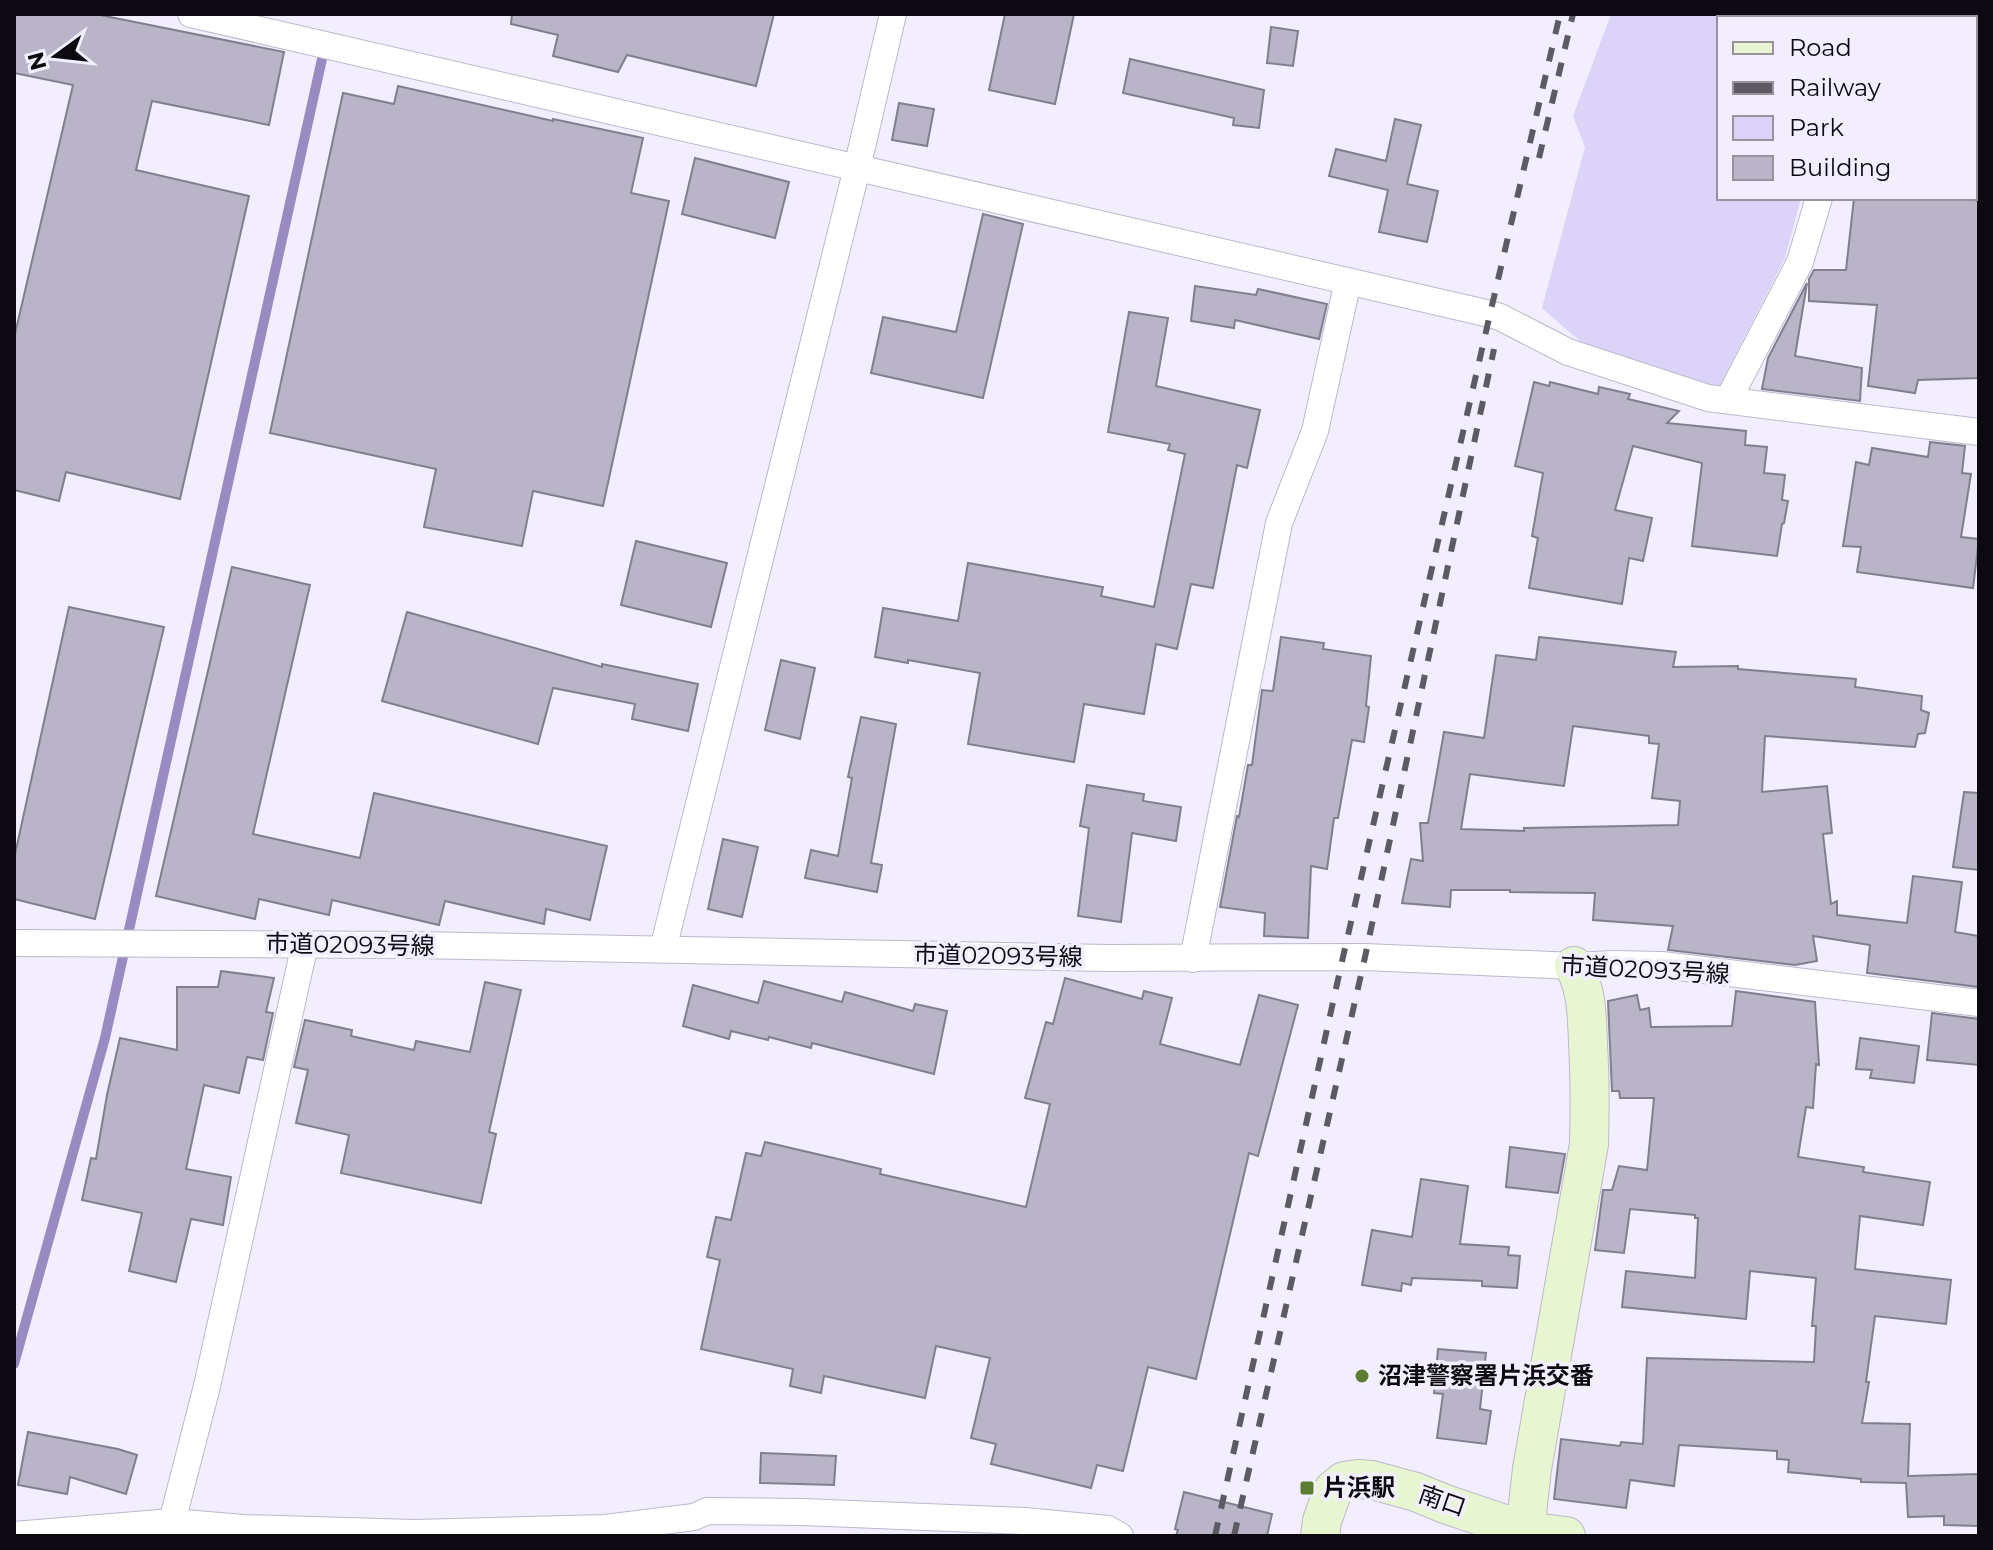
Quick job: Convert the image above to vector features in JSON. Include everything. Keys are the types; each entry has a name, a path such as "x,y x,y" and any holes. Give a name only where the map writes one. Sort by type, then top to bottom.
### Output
{"street":[{"path":"191,14 1500,317 1568,352 1708,398 1979,432"},
{"path":"663,949 893,14"},
{"path":"1728,400 1800,262 1818,200"},
{"path":"1193,959 1279,523 1315,431 1348,281"},
{"name":"市道02093号線","path":"14,943 305,944 1193,959 1365,957 1574,966 1662,965 1979,1003"},
{"path":"172,1522 207,1386 305,944"},
{"path":"1566,1536 1512,1534 1542,1412 1589,1144 1586,1005 1582,981 1574,966"},
{"name":"南口","path":"1320,1536 1333,1490 1344,1481 1358,1479 1416,1492 1512,1534"},
{"path":"14,1535 172,1522 242,1532 414,1535 605,1528 694,1517 707,1511 802,1524 1025,1521 1108,1529 1120,1536"}],"green space":[{"path":"1611,14 1838,14 1717,16 1717,200 1800,200 1785,258 1719,387 1582,343 1542,308 1585,147 1573,116"}],"building":[{"path":"14,14 95,14 284,52 269,125 152,101 136,170 249,196 180,499 66,472 59,501 14,490 14,338 73,85 14,73"},
{"path":"512,14 774,14 756,86 627,55 618,72 553,56 558,35 511,24"},
{"path":"1005,14 1074,14 1055,104 989,90"},
{"path":"1271,27 1298,31 1293,66 1267,63"},
{"path":"1130,59 1264,90 1259,128 1233,125 1234,118 1123,93"},
{"path":"398,86 643,138 631,193 669,201 603,506 533,491 522,546 424,527 436,469 270,433 343,93 394,104"},
{"path":"899,103 934,109 927,146 892,140"},
{"path":"1395,119 1421,125 1407,184 1438,191 1427,242 1379,232 1388,190 1329,176 1336,149 1386,161"},
{"path":"695,158 789,182 775,238 682,214"},
{"path":"1854,200 1979,201 1979,378 1918,380 1915,393 1868,386 1877,305 1809,301 1809,279 1814,270 1846,270"},
{"path":"983,214 1023,224 983,398 871,373 883,317 956,332"},
{"path":"1807,283 1795,356 1862,368 1860,401 1762,389 1768,358"},
{"path":"1195,286 1256,295 1258,289 1327,304 1319,339 1235,320 1234,328 1191,321"},
{"path":"1129,312 1168,318 1156,386 1260,410 1247,468 1237,465 1213,588 1191,584 1177,649 1156,644 1144,714 1084,704 1074,762 968,744 980,673 875,657 883,608 958,621 968,563 1103,587 1101,596 1154,607 1185,454 1168,450 1170,444 1108,432"},
{"path":"1534,382 1549,386 1550,382 1598,394 1599,387 1630,394 1628,399 1679,411 1667,423 1746,431 1745,445 1767,447 1764,473 1785,475 1782,500 1788,501 1777,556 1692,546 1702,463 1633,446 1615,510 1652,518 1643,561 1629,558 1622,604 1529,588 1538,538 1532,536 1543,473 1515,466"},
{"path":"1930,442 1965,446 1962,473 1971,474 1961,537 1979,539 1973,588 1857,572 1861,547 1843,546 1856,462 1869,465 1872,448 1928,457"},
{"path":"636,541 727,563 711,627 621,605"},
{"path":"232,567 310,585 253,834 360,858 374,793 607,846 590,920 546,909 544,924 445,901 439,925 332,900 329,915 259,899 255,919 156,896"},
{"path":"69,607 164,627 95,919 14,899 14,859"},
{"path":"407,612 602,667 602,664 698,684 688,731 632,719 635,704 553,688 538,744 382,701"},
{"path":"1281,637 1324,643 1323,649 1371,656 1364,742 1352,740 1338,818 1334,818 1327,869 1311,866 1308,938 1264,936 1265,913 1220,907 1248,765 1252,765 1262,690 1273,691"},
{"path":"1539,637 1676,652 1673,667 1738,666 1738,669 1856,679 1855,687 1922,696 1921,710 1929,713 1925,733 1918,734 1915,747 1765,736 1762,792 1827,786 1832,833 1823,834 1831,904 1837,901 1837,915 1907,923 1913,876 1962,882 1955,932 1979,936 1979,987 1867,973 1870,945 1813,936 1817,961 1795,965 1668,950 1673,926 1593,920 1595,893 1451,890 1450,907 1402,903 1411,859 1423,861 1420,823 1428,823 1444,732 1484,738 1496,655 1536,660","holes":["1573,726 1649,736 1649,743 1659,744 1652,798 1680,801 1678,825 1524,828 1524,831 1461,829 1470,774 1564,786"]},
{"path":"781,660 815,668 800,739 765,730"},
{"path":"861,717 896,724 871,863 882,865 877,892 805,878 811,850 838,856 852,778 848,777"},
{"path":"1087,785 1144,794 1143,801 1181,807 1176,841 1132,833 1121,922 1078,916 1089,828 1080,826"},
{"path":"1964,792 1979,793 1979,870 1953,867"},
{"path":"723,839 758,847 742,917 708,909"},
{"path":"221,971 274,978 266,1012 273,1013 263,1060 247,1057 239,1093 204,1085 186,1169 231,1177 223,1225 191,1219 176,1282 129,1271 142,1213 82,1200 91,1158 96,1159 120,1038 177,1050 177,987 218,987"},
{"path":"1065,978 1142,999 1144,991 1172,998 1160,1044 1240,1065 1259,995 1298,1005 1258,1156 1249,1153 1196,1379 1148,1367 1123,1471 1097,1465 1091,1488 991,1464 996,1444 971,1438 990,1358 936,1346 925,1398 824,1376 821,1393 790,1386 793,1369 701,1349 720,1260 707,1257 716,1217 731,1220 746,1153 761,1156 765,1142 881,1169 880,1174 1026,1207 1050,1104 1025,1098 1046,1022 1053,1024"},
{"path":"764,981 842,1002 845,992 913,1011 915,1004 947,1011 934,1074 812,1043 811,1048 731,1031 729,1039 683,1026 693,985 758,1003"},
{"path":"485,982 521,990 489,1132 496,1134 481,1203 341,1173 349,1135 296,1123 308,1070 294,1067 305,1020 352,1030 351,1036 414,1050 416,1041 470,1052"},
{"path":"1736,991 1815,1002 1819,1065 1816,1064 1813,1108 1806,1107 1798,1157 1864,1167 1863,1172 1930,1182 1923,1225 1860,1216 1855,1269 1951,1280 1946,1324 1875,1316 1862,1423 1910,1424 1908,1476 1979,1474 1979,1526 1944,1525 1944,1516 1908,1517 1906,1483 1861,1482 1861,1479 1788,1472 1789,1460 1777,1459 1777,1451 1679,1445 1674,1486 1630,1480 1626,1508 1554,1499 1561,1439 1620,1446 1621,1442 1643,1444 1647,1358 1814,1362 1816,1326 1812,1326 1816,1278 1750,1271 1746,1319 1622,1307 1626,1271 1695,1278 1698,1218 1695,1215 1630,1209 1624,1253 1595,1250 1603,1190 1612,1190 1619,1166 1647,1170 1654,1098 1620,1098 1619,1091 1612,1091 1608,1001 1637,995 1640,1010 1649,1008 1651,1027 1732,1026"},
{"path":"1932,1013 1979,1019 1979,1065 1927,1060"},
{"path":"1860,1038 1919,1046 1914,1083 1870,1078 1872,1070 1856,1069"},
{"path":"1510,1147 1565,1154 1558,1193 1506,1187"},
{"path":"1421,1179 1468,1186 1460,1244 1509,1247 1508,1255 1520,1256 1517,1288 1482,1286 1482,1281 1412,1278 1411,1285 1402,1283 1401,1291 1362,1285 1372,1230 1412,1237"},
{"path":"1438,1349 1486,1353 1480,1409 1491,1411 1486,1444 1437,1438 1443,1394 1434,1393"},
{"path":"28,1432 137,1455 126,1494 70,1477 67,1494 18,1485"},
{"path":"761,1453 836,1456 834,1485 760,1483"},
{"path":"1184,1492 1272,1514 1267,1536 1176,1536"}],"waterway":[{"path":"14,1364 105,1038 322,59"}],"railway":[{"path":"1215,1536 1343,957 1560,14"},
{"path":"1539,158 1573,14"},
{"path":"1234,1536 1365,957 1494,349"}],"place":[{"name":"沼津警察署片浜交番","path":"1362,1376"},
{"name":"片浜駅","path":"1307,1488"}]}
